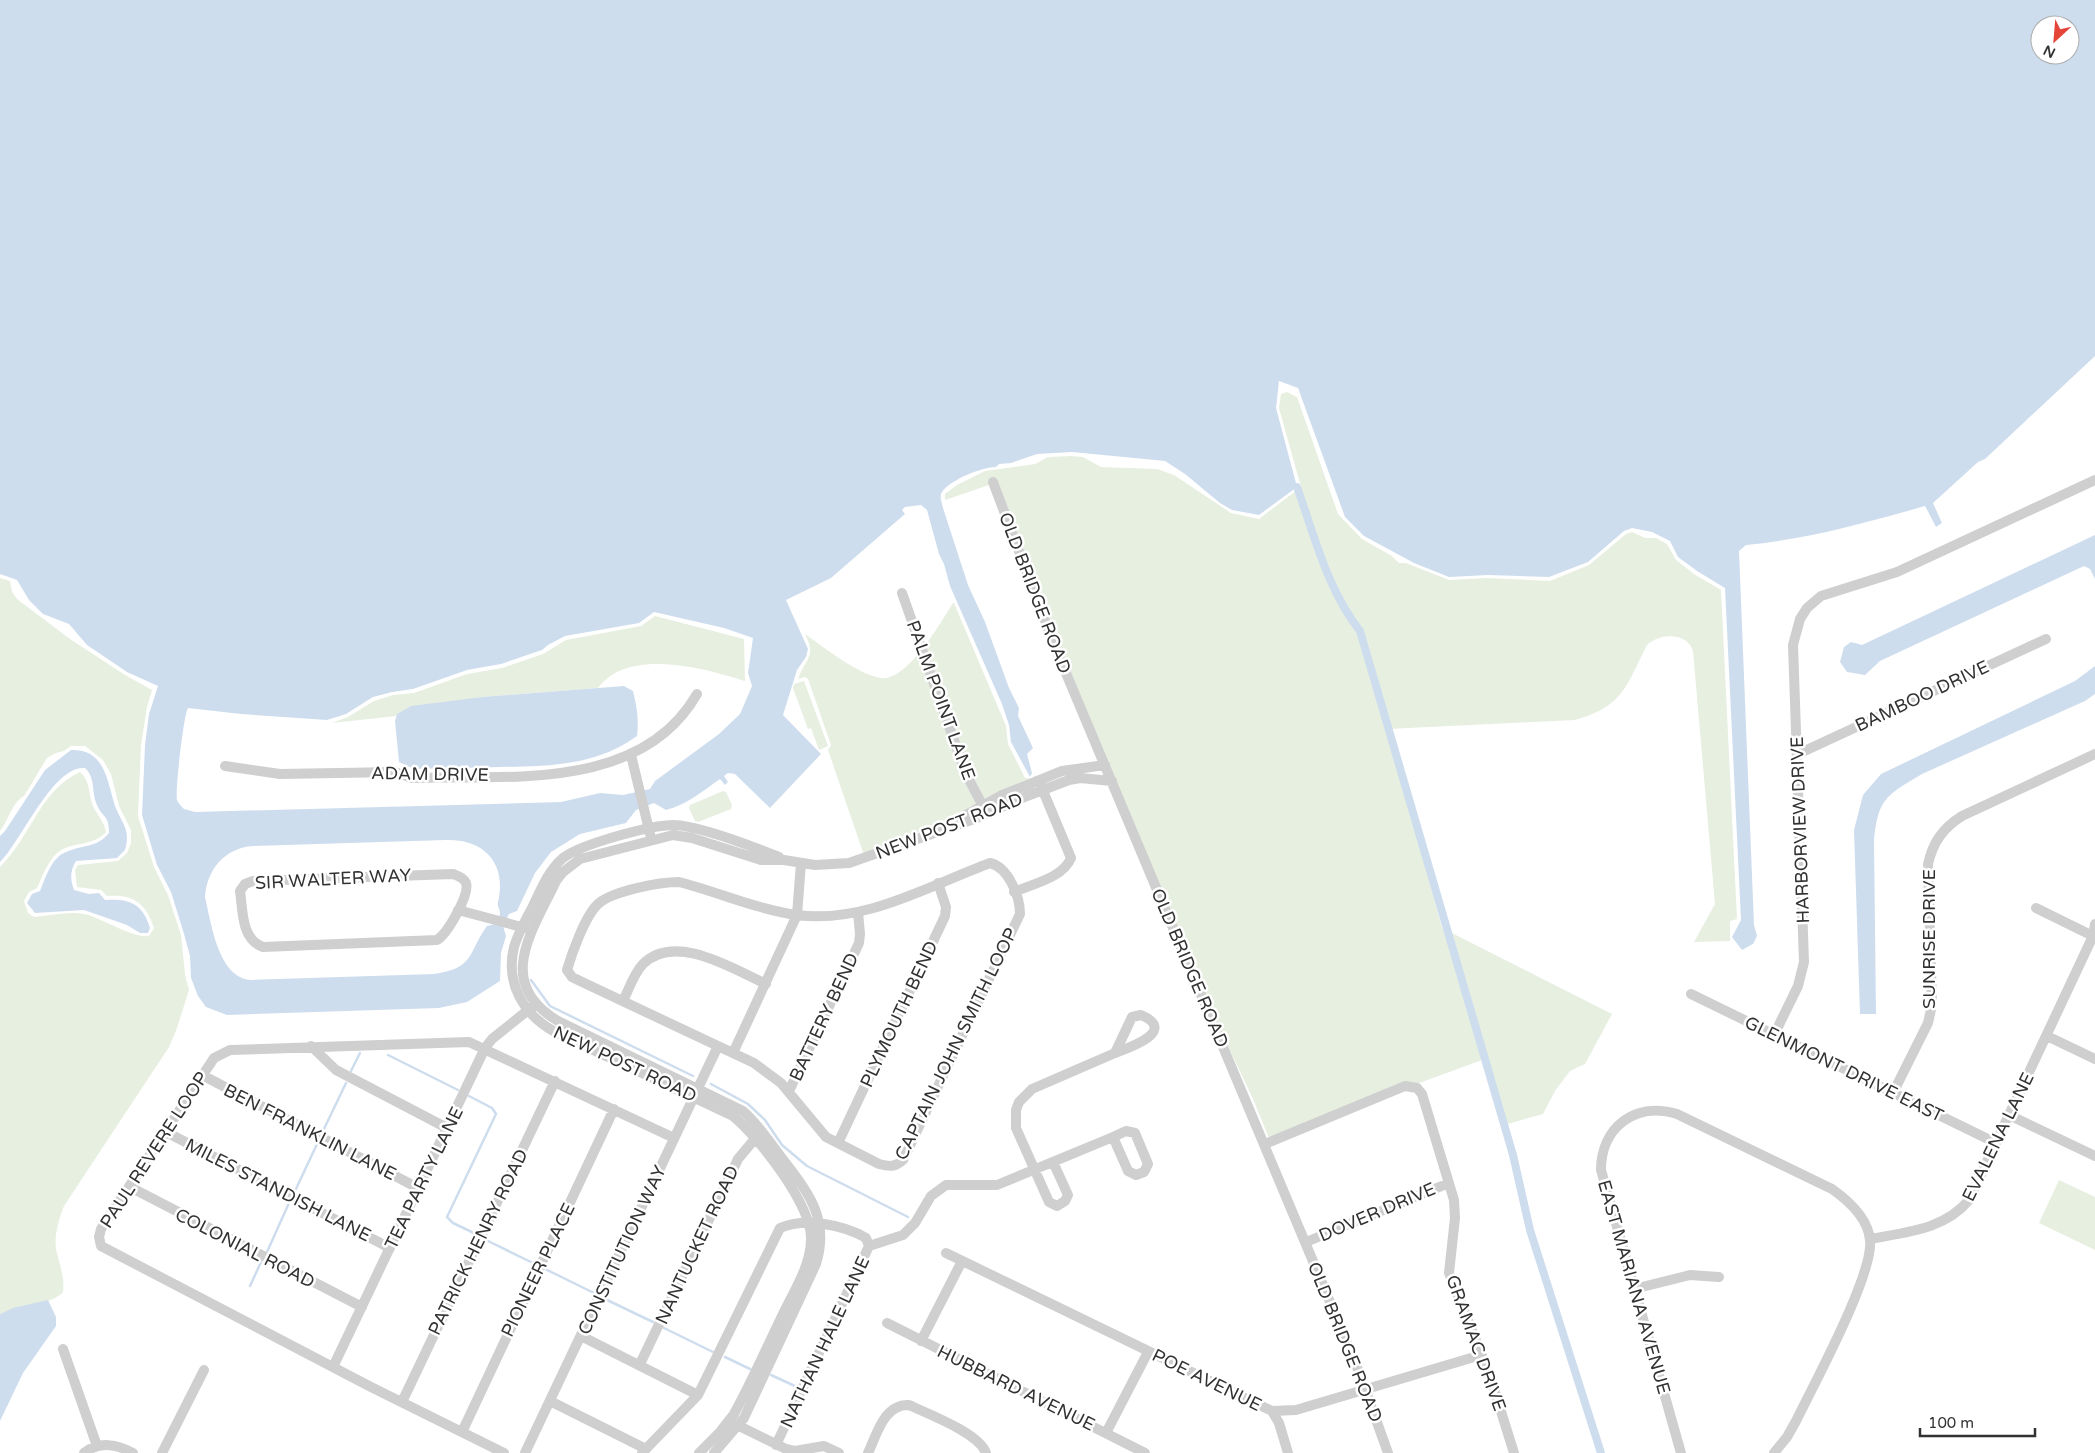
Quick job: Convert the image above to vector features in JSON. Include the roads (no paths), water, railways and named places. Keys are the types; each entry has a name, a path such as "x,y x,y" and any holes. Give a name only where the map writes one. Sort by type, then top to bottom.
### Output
{"street":[{"name":"HARBORVIEW DRIVE","path":"1774,1035 1798,986 1804,962 1793,645 1800,619 1807,608 1821,596 1897,572 2095,480"},
{"name":"OLD BRIDGE ROAD","path":"993,482 1034,596 1306,1242 1365,1389 1388,1453"},
{"name":"PALM POINT LANE","path":"902,593 966,774 984,809"},
{"name":"BAMBOO DRIVE","path":"1798,754 2046,639"},
{"name":"ADAM DRIVE","path":"225,766 280,774 395,772 412,778 558,774 596,768 632,755 676,722 697,694"},
{"name":"SUNRISE DRIVE","path":"1894,1093 1925,1031 1932,1005 1928,864 1935,842 1948,826 1962,816 2095,754"},
{"path":"632,755 652,840"},
{"path":"984,809 1041,786 1070,769 1105,765"},
{"name":"NEW POST ROAD","path":"1041,786 1080,778 1112,782"},
{"path":"1014,892 1060,872 1067,867 1071,858 1041,786"},
{"name":"NEW POST ROAD","path":"714,1453 738,1427 816,1264 820,1248 815,1224 758,1135 733,1116 696,1092 547,1028 516,991 512,966 514,949 556,881 571,864 589,856 664,836 683,836 761,860 784,860 826,865 854,861 933,834 984,809"},
{"name":"NEW POST ROAD","path":"528,928 546,878 564,858 589,845 667,825 693,828 754,847 784,860"},
{"path":"734,1053 797,915 801,863"},
{"name":"CAPTAIN JOHN SMITH LOOP","path":"990,863 1000,865 1006,872 1014,892 1020,905 1017,922 903,1160 896,1166 888,1167 838,1144 817,1130 788,1091 763,1069 734,1053 572,977 567,970 593,911 604,900 668,882 679,882 755,906 797,915 827,916 858,912 892,903 990,863"},
{"name":"SIR WALTER WAY","path":"453,874 462,878 466,885 458,910 445,934 437,940 263,947 254,944 248,936 240,891 245,884 253,881 453,874"},
{"name":"PLYMOUTH BEND","path":"838,1144 945,916 946,908 938,884"},
{"path":"2036,908 2094,936"},
{"path":"458,910 528,928"},
{"name":"BATTERY BEND","path":"788,1091 856,951 860,934 858,912"},
{"name":"EVALENA LANE","path":"1870,1239 1928,1228 1955,1214 1973,1194 2094,936 2095,924"},
{"path":"623,1001 642,965 650,958 667,951 686,951 699,955 766,984"},
{"name":"GLENMONT DRIVE EAST","path":"1692,994 1996,1143"},
{"name":"TEA PARTY LANE","path":"333,1367 485,1048 492,1039 531,1007"},
{"path":"2047,1036 2095,1059"},
{"name":"PAUL REVERE LOOP","path":"504,1453 333,1367 101,1246 99,1237 101,1229 214,1058 230,1050 469,1042 674,1138"},
{"path":"311,1046 336,1070 448,1128"},
{"name":"CONSTITUTION WAY","path":"525,1453 718,1046"},
{"path":"1053,1162 1068,1195 1065,1201 1057,1206 1049,1202 1016,1128 1016,1110 1019,1102 1032,1089 1115,1053"},
{"name":"BEN FRANKLIN LANE","path":"202,1076 418,1188"},
{"name":"PATRICK HENRY ROAD","path":"402,1402 555,1081"},
{"name":"GRAMAC DRIVE","path":"1264,1144 1405,1086 1416,1088 1422,1094 1430,1116 1455,1208 1449,1273 1481,1355 1514,1453"},
{"name":"PIONEER PLACE","path":"462,1432 614,1109"},
{"name":"EAST MARIANA AVENUE","path":"1681,1453 1607,1197 1601,1161 1605,1144 1613,1130 1627,1118 1642,1111 1660,1110 1677,1114 1832,1189 1854,1208 1868,1230 1870,1239"},
{"path":"2010,1115 2095,1156"},
{"name":"MILES STANDISH LANE","path":"166,1132 390,1248"},
{"name":"NANTUCKET ROAD","path":"640,1364 738,1159 758,1135"},
{"path":"870,1246 903,1235 914,1223 931,1196 946,1185 997,1185 1113,1137"},
{"name":"DOVER DRIVE","path":"1306,1242 1449,1183"},
{"name":"COLONIAL ROAD","path":"130,1187 362,1307"},
{"path":"550,1401 644,1451 698,1395 780,1228 789,1224 815,1224"},
{"name":"NEW POST ROAD","path":"699,1453 730,1420 808,1259 815,1224"},
{"name":"NATHAN HALE LANE","path":"776,1445 870,1246 866,1238 851,1230 831,1225 815,1224"},
{"path":"1774,1453 1787,1437 1796,1421 1854,1298 1869,1261 1870,1239"},
{"name":"POE AVENUE","path":"946,1253 1272,1411 1296,1410 1481,1355"},
{"path":"921,1341 962,1261"},
{"path":"1634,1289 1690,1275 1719,1277"},
{"name":"HUBBARD AVENUE","path":"887,1323 1145,1453"},
{"path":"581,1336 640,1364 698,1395"},
{"path":"63,1349 96,1446"},
{"path":"1106,1433 1148,1352"},
{"path":"162,1453 204,1370"},
{"path":"868,1453 892,1408 908,1405 980,1441 986,1453"},
{"path":"1272,1411 1279,1423 1288,1453"},
{"path":"730,1420 738,1427 776,1445 795,1451 824,1446 838,1453"},
{"path":"84,1453 96,1446 113,1445 133,1453"}],"water":[{"path":"0,0 2095,0 2095,356 1985,459 1978,462 1933,503 1942,523 1936,527 1925,506 1814,535 1746,545 1739,551 1754,925 1757,936 1753,944 1742,950 1732,937 1741,920 1725,588 1678,557 1670,541 1652,532 1632,528 1624,531 1588,562 1549,577 1488,575 1449,577 1414,563 1364,536 1345,517 1298,388 1279,381 1276,408 1297,487 1259,515 1232,510 1165,461 1072,452 1037,454 1011,463 999,464 996,467 983,469 967,475 946,487 942,492 943,508 968,585 985,622 1009,688 1019,708 1018,716 1033,748 1027,754 1032,773 1030,777 1011,742 1009,725 1002,704 950,586 927,510 921,505 905,507 902,510 905,514 831,578 786,600 808,649 806,657 797,670 783,715 821,754 770,808 735,774 728,773 724,776 728,782 725,785 720,779 701,793 666,810 654,803 636,810 626,823 580,834 551,852 535,873 517,911 509,914 503,926 506,936 501,953 500,981 467,1002 439,1008 227,1015 206,1007 198,996 191,978 190,956 184,934 171,892 157,865 142,815 145,745 149,714 158,686 127,672 87,645 69,624 43,614 29,600 17,580 0,574","holes":["654,612 724,628 753,638 748,673 752,686 740,714 719,734 655,781 650,789 623,795 600,793 561,802 195,812 184,809 177,800 180,752 188,708 327,720 346,714 373,697 413,689 467,670 501,664 542,650 565,636 639,623","460,841 482,849 496,865 499,876 498,904 500,916 496,924 487,926 464,964 457,968 434,974 250,980 239,977 223,959 213,933 205,897 206,887 219,862 234,851 253,846"]},
{"path":"2095,535 2095,579 2090,569 2084,566 1880,661 1865,675 1847,672 1840,662 1844,647 1851,642 1862,645"},
{"path":"2095,666 2095,694 2085,701 1922,774 1900,787 1886,799 1878,815 1874,840 1876,1014 1860,1014 1854,830 1863,795 1881,774 2075,681"},
{"path":"624,686 633,691 638,724 637,736 621,746 589,759 555,765 414,769 399,762 395,721 397,714 411,706 482,697"},
{"path":"71,750 82,751 98,760 107,777 115,806 125,827 127,837 125,850 117,858 76,861 71,875 74,890 89,894 99,893 105,900 122,900 134,904 144,913 150,928 148,933 140,933 127,925 84,910 35,913 27,903 32,894 40,891 49,870 59,856 71,850 99,842 109,833 107,819 97,805 91,776 85,768 73,770 50,791 0,862 0,836 45,770"},
{"path":"48,1300 56,1317 56,1326 23,1373 0,1421 0,1314 13,1308"}],"waterway":[{"path":"1297,487 1330,580 1360,631 1513,1155 1530,1230 1601,1453"},
{"path":"531,980 550,1006 693,1076"},
{"path":"351,1071 360,1053"},
{"path":"388,1055 458,1090"},
{"path":"323,1131 346,1083"},
{"path":"711,1084 748,1104 765,1120 782,1145 807,1166 908,1217"},
{"path":"469,1096 492,1108 496,1114 447,1217 453,1223 476,1234"},
{"path":"295,1191 318,1142"},
{"path":"267,1252 289,1203"},
{"path":"486,1240 535,1264"},
{"path":"250,1286 261,1262"},
{"path":"545,1269 594,1293"},
{"path":"605,1299 653,1322"},
{"path":"664,1328 713,1352"},
{"path":"725,1357 750,1369"},
{"path":"771,1375 797,1387"}]}
